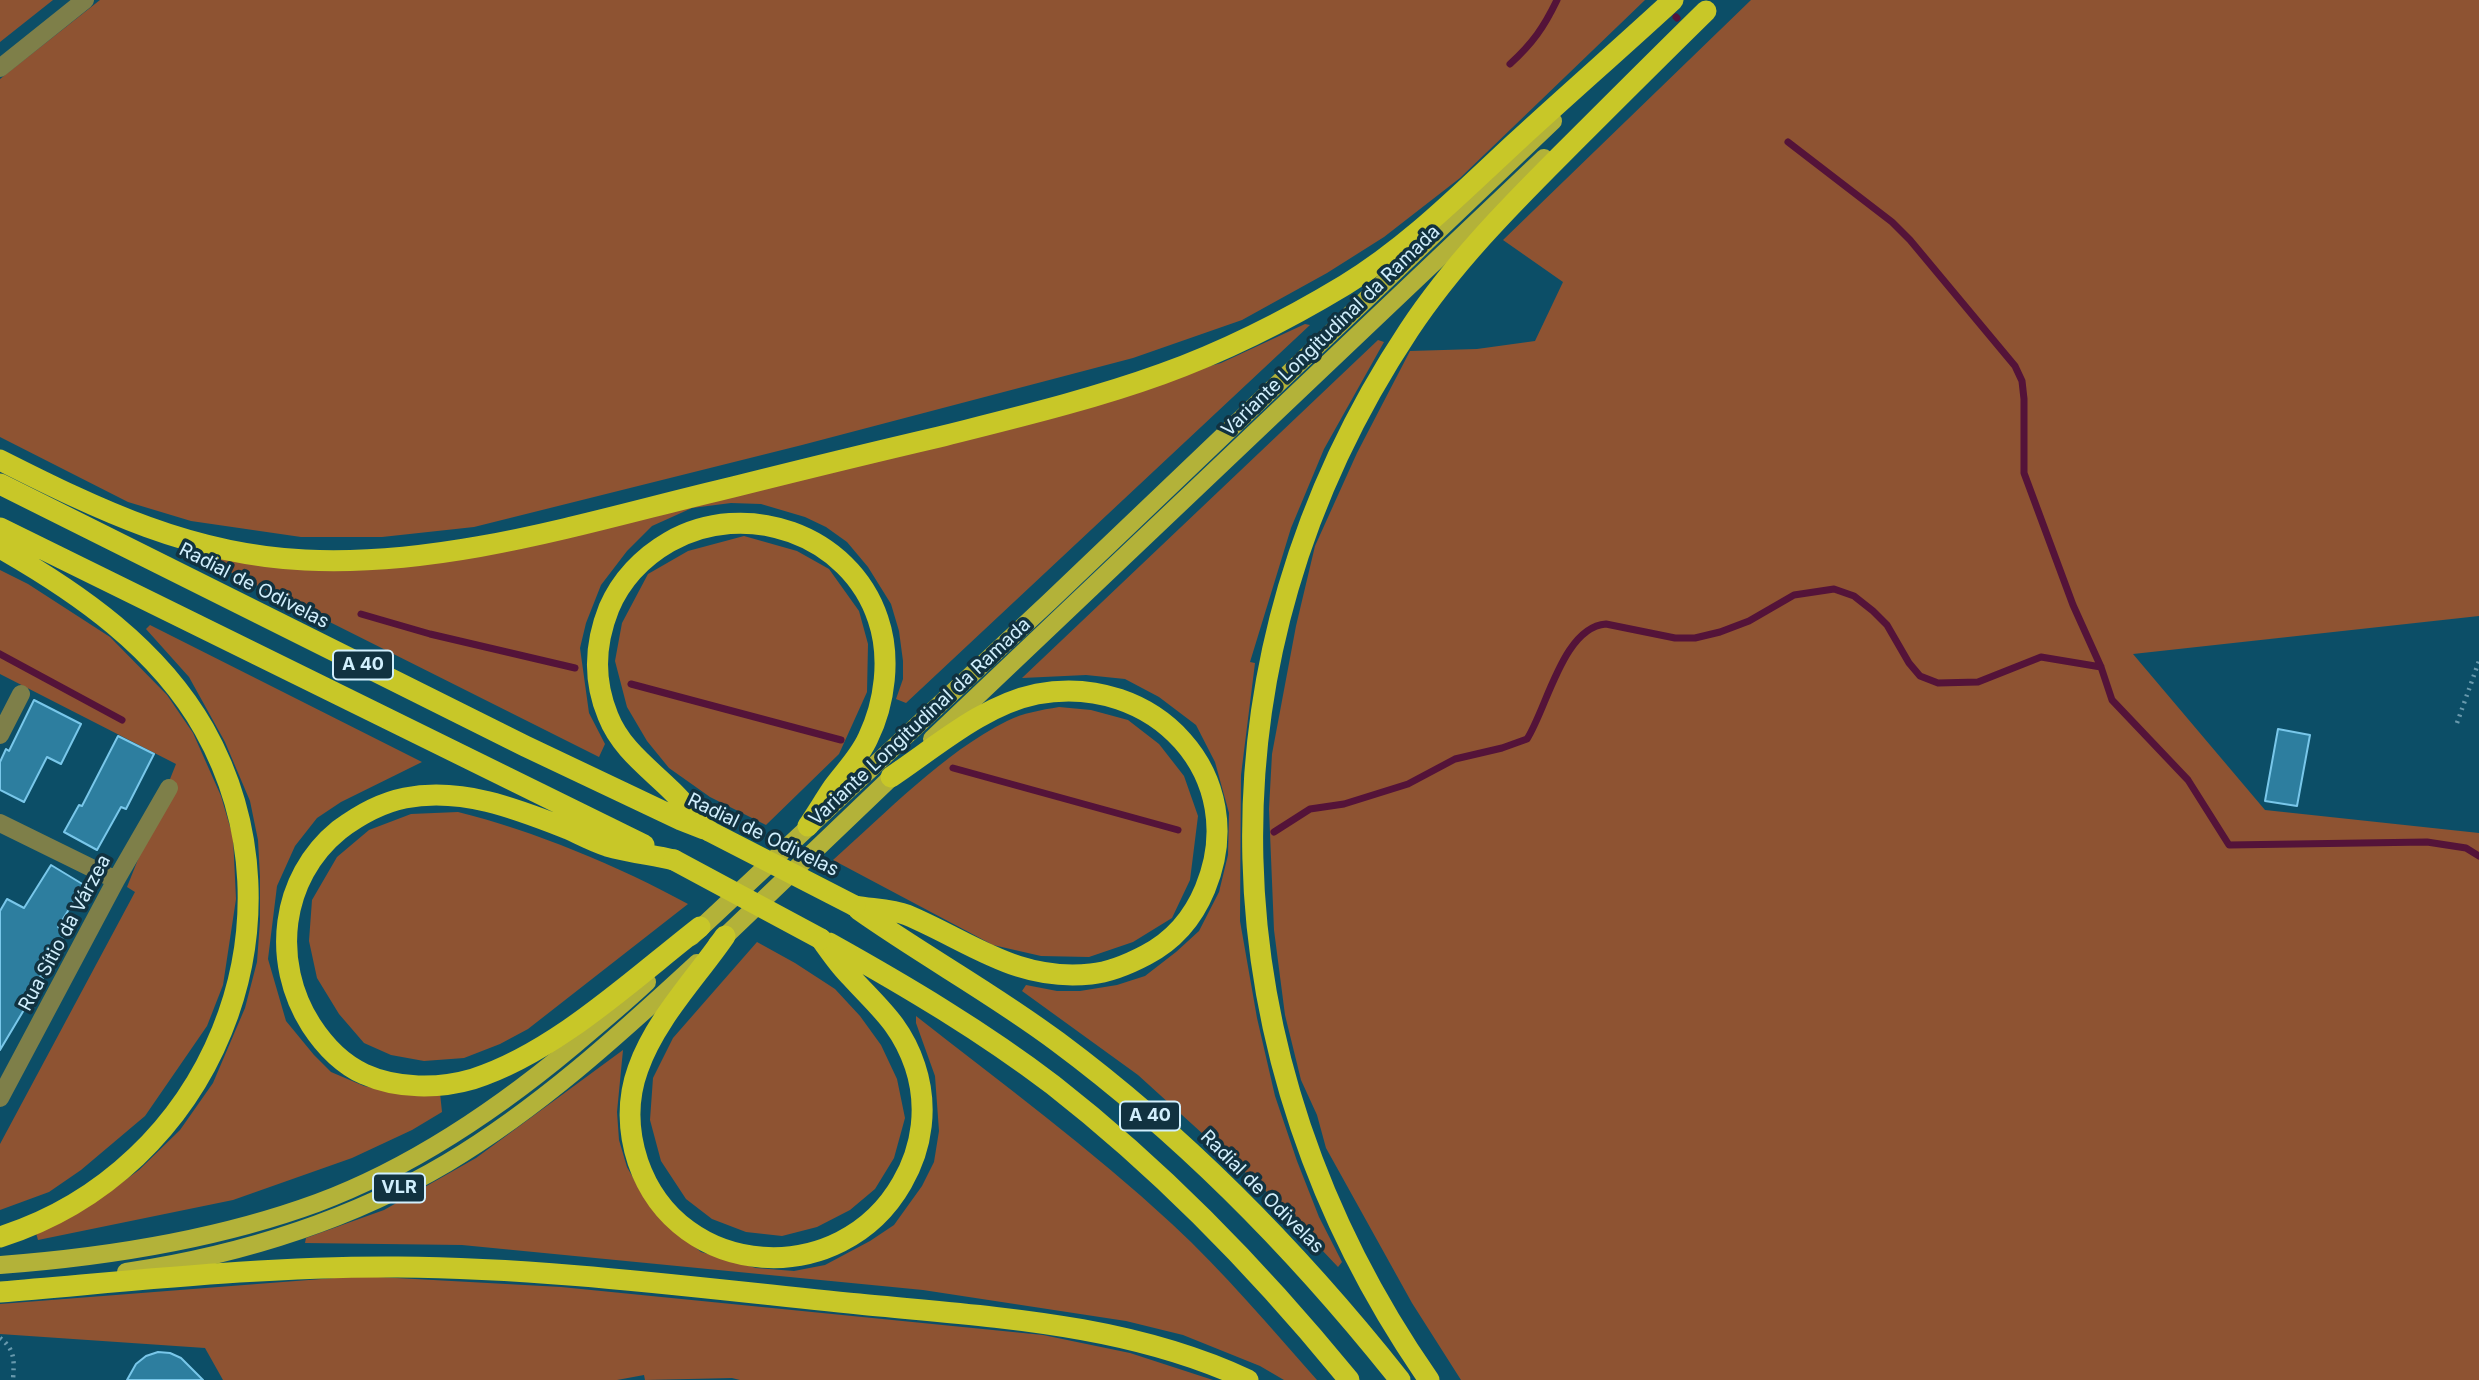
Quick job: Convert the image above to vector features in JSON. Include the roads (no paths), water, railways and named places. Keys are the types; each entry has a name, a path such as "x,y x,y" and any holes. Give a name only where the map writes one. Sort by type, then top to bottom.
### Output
{"highway":[{"path":"0,460 97,508 188,541 223,549 290,558 370,561 508,540 1010,419 1116,390 1196,360 1269,328 1381,262 1435,218 1674,0"},
{"path":"1429,1380 1378,1300 1328,1203 1298,1123 1271,1020 1258,937 1253,844 1256,755 1271,656 1290,583 1321,494 1363,406 1409,330 1492,224 1712,5"},
{"name":"Radial de Odivelas","path":"0,484 525,746 709,831 855,906 891,933 1010,1007 1098,1072 1151,1117 1219,1179 1293,1254 1399,1380"},
{"path":"709,831 618,737 600,692 597,648 602,625 612,601 640,563 681,535 725,522 778,526 801,534 841,562 857,580 878,619 885,669 882,695 874,721 854,762 808,826"},
{"name":"A 40","path":"0,528 674,860 900,982 1052,1085 1165,1180 1274,1292 1349,1380"},
{"path":"0,548 62,585 101,614 140,647 179,692 208,736 230,788 243,842 248,906 247,937 234,999 210,1058 181,1105 139,1155 113,1178 46,1218 0,1237"},
{"path":"855,906 905,914 972,948 1021,968 1044,974 1093,974 1114,970 1136,961 1176,934 1200,901 1210,876 1217,831 1215,811 1200,766 1174,730 1135,704 1109,696 1061,692 1038,694 991,710 891,777"},
{"path":"674,860 608,846 530,814 492,802 460,796 405,798 380,806 354,818 332,836 315,854 300,879 290,903 286,929 286,957 291,985 301,1009 318,1036 337,1057 363,1074 388,1083 421,1086 451,1084 495,1070 559,1034 589,1014 700,927"},
{"path":"725,936 668,1012 650,1043 638,1069 631,1099 630,1124 634,1150 643,1175 667,1213 686,1230 710,1244 736,1253 769,1258 799,1256 826,1249 847,1240 865,1227 882,1211 910,1170 921,1130 920,1089 906,1044 890,1018 848,975 821,939"},
{"path":"0,1290 234,1271 306,1268 505,1270 1081,1329 1170,1349 1216,1365 1248,1380"}],"main road":[{"name":"Variante Longitudinal da Ramada","path":"0,1265 96,1255 203,1236 306,1207 369,1180 472,1122 514,1094 641,987 700,927 848,792 1522,152 1674,0"},
{"name":"Variante Longitudinal da Ramada","path":"0,1290 203,1258 289,1234 373,1201 447,1163 562,1083 725,936 1522,179 1712,5"}],"street":[{"path":"0,68 73,4"},
{"path":"0,735 22,694"},
{"name":"Rua Sítio da Várzea","path":"0,1098 116,880 169,788"},
{"path":"0,823 116,880"}],"waterway":[{"path":"1510,64 1537,34 1557,0"},
{"path":"1788,142 1892,222 2015,366 2022,381 2024,399 2024,473 2112,700 2188,780 2229,845 2427,842 2466,848 2479,856"},
{"path":"1274,832 1310,809 1344,804 1408,784 1455,759 1527,739 1567,654 1578,639 1591,629 1606,624 1675,638 1695,638 1749,621 1794,595 1834,589 1854,596 1873,611 1887,625 1909,663 1920,676 1938,683 1978,682 2041,657 2101,667"},
{"path":"361,614 430,634 575,668"},
{"path":"0,654 122,720"},
{"path":"631,684 841,740"},
{"path":"953,768 1178,830"}]}
